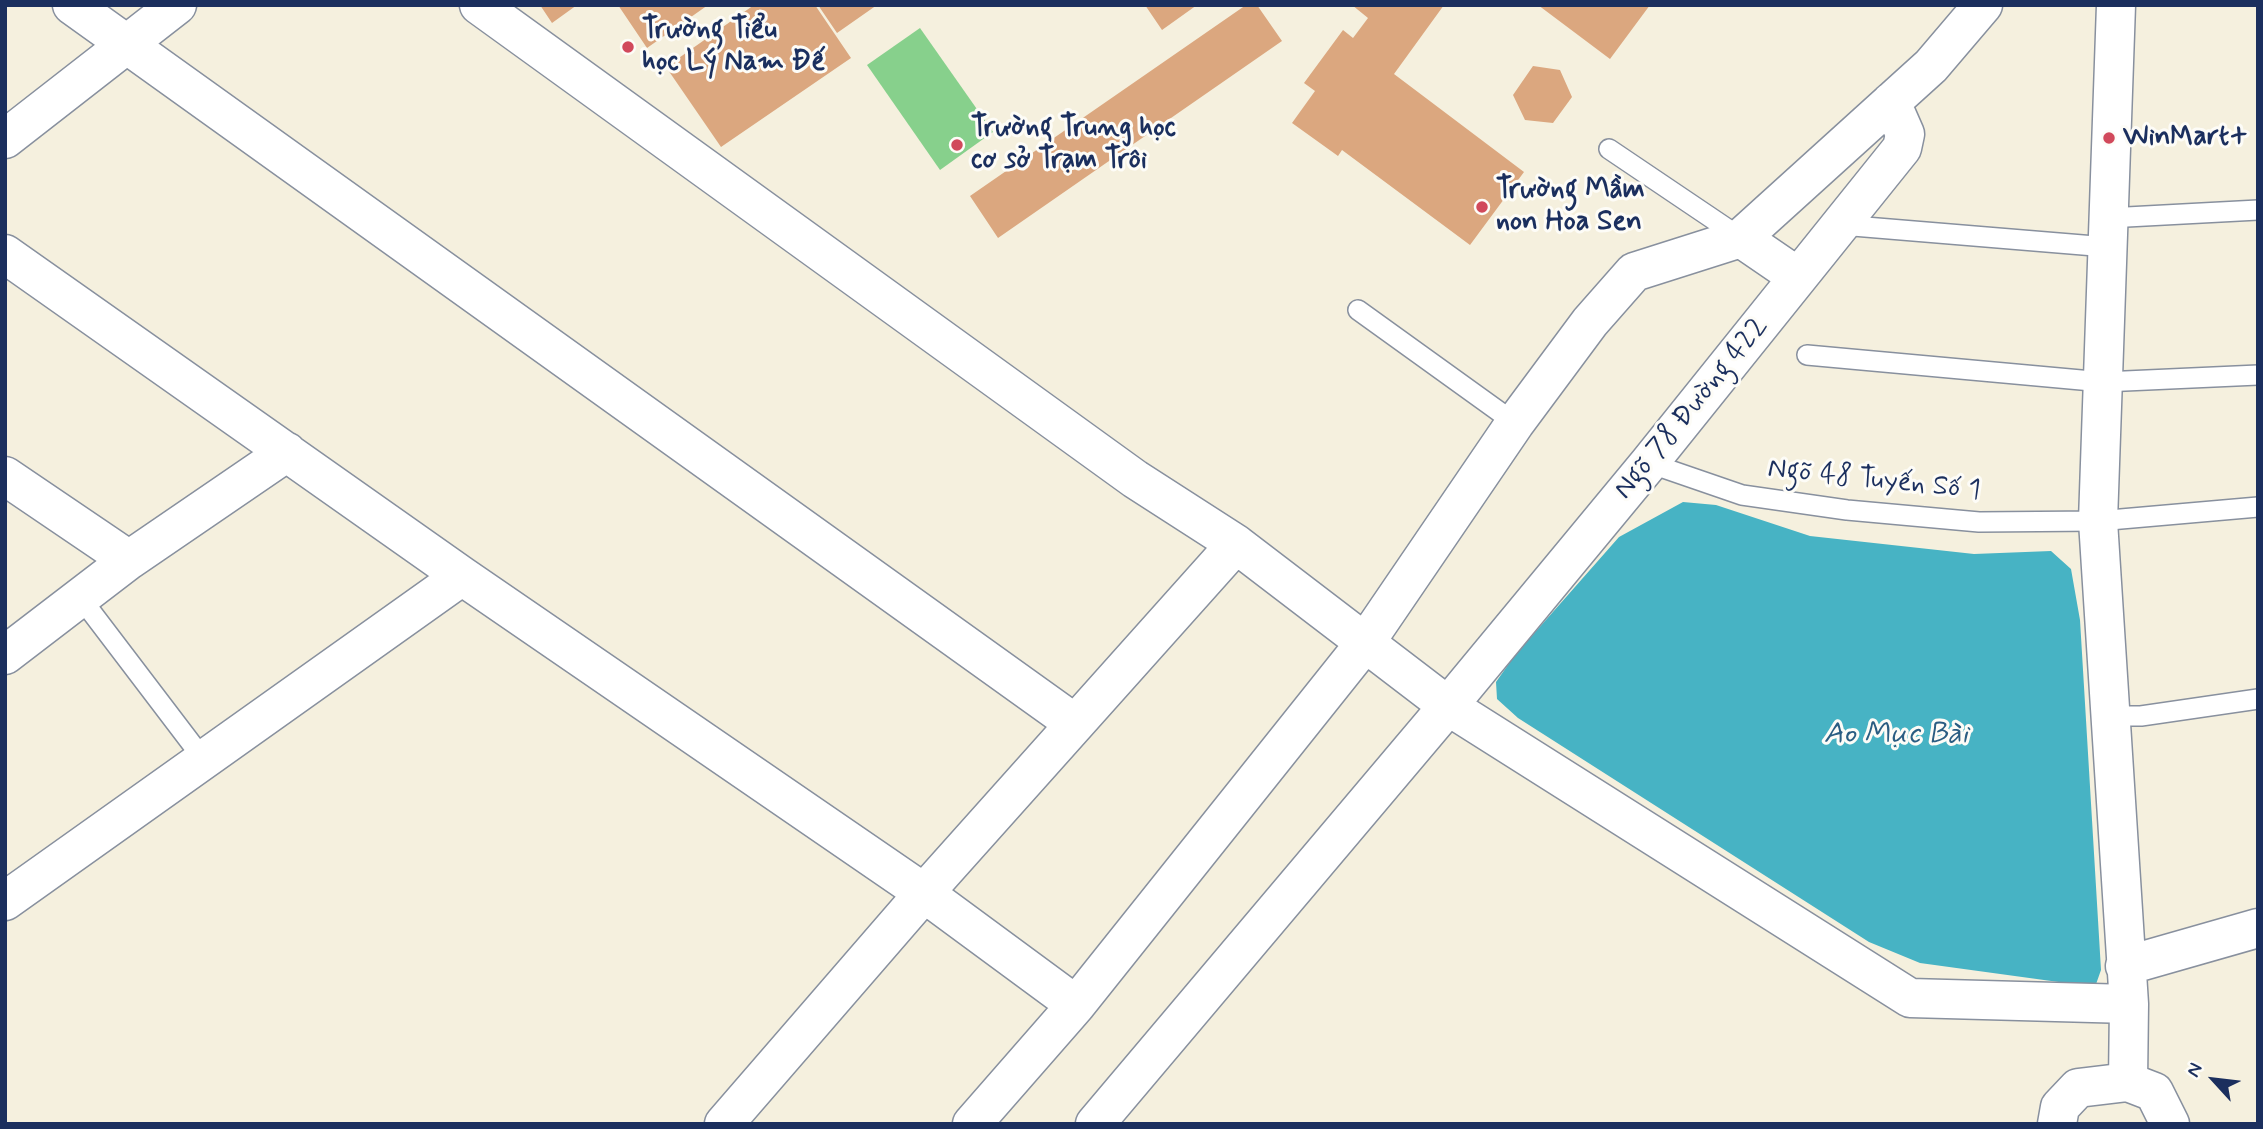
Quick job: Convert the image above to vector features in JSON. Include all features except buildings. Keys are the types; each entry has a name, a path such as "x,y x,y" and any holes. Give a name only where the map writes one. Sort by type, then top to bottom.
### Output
{"street":[{"path":"72,5 1074,723"},
{"path":"5,139 177,5"},
{"path":"479,5 1135,479 1236,544 1448,706 1910,998 2129,1004"},
{"path":"972,1124 1076,1005 1365,643 1515,423 1590,322 1634,272 1741,238 1931,66 1983,5"},
{"path":"2116,5 2098,521 2129,1004 2128,1083"},
{"name":"Ngõ 78 Đường 422","path":"1095,1124 1448,706 1902,148 1905,134 1891,102"},
{"path":"1741,238 1798,277"},
{"path":"5,254 462,576 925,893 1076,1005"},
{"path":"5,654 129,560 287,452"},
{"path":"5,476 129,560"},
{"path":"724,1124 1074,723 1236,544"},
{"path":"5,901 462,576"},
{"path":"2125,966 2258,928"},
{"path":"2057,1124 2060,1107 2078,1088 2128,1083 2154,1092 2170,1124"}],"lane":[{"path":"1609,149 1741,238"},
{"path":"1841,225 2108,233 2258,210"},
{"path":"1358,310 1515,423"},
{"path":"1807,355 2103,382 2258,375"},
{"name":"Ngõ 48 Tuyến Số 1","path":"1648,463 1742,495 1847,510 1979,522 2098,521 2258,507"},
{"path":"80,597 204,760"},
{"path":"2112,716 2141,716 2258,699"}],"green space":[{"path":"920,28 993,132 940,170 867,65"}],"water":[{"name":"Ao Mục Bài","path":"1683,502 1716,505 1810,536 1974,554 2051,551 2071,569 2080,620 2101,970 2095,987 1920,963 1869,942 1518,718 1497,699 1496,682 1515,655 1619,537"}],"place":[{"name":"Trường Tiểu học Lý Nam Đế","path":"628,47"},
{"name":"WinMart+","path":"2109,138"},
{"name":"Trường Trung học cơ sở Trạm Trôi","path":"957,145"},
{"name":"Trường Mầm non Hoa Sen","path":"1482,207"}]}
